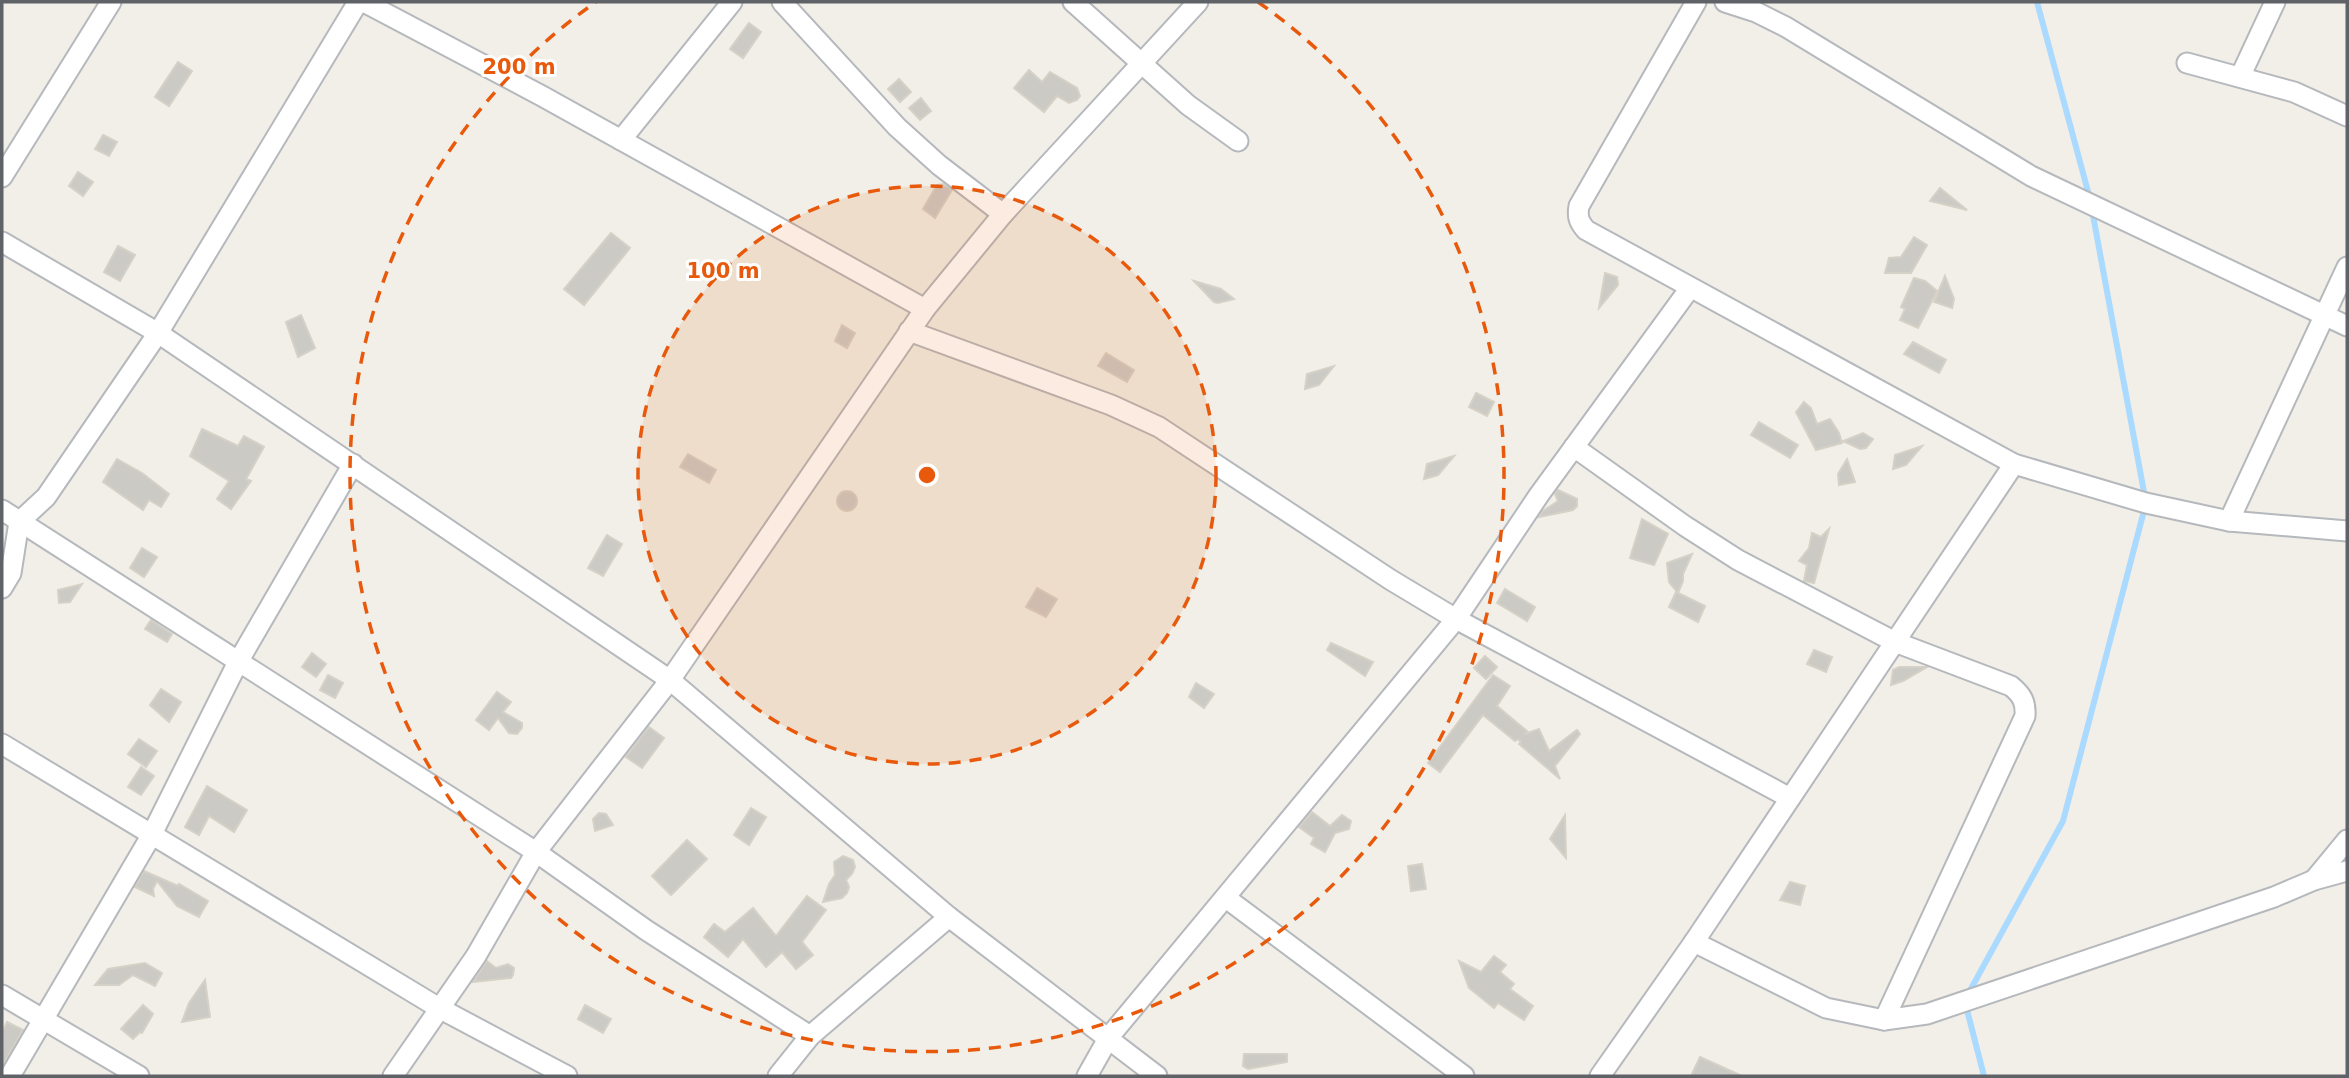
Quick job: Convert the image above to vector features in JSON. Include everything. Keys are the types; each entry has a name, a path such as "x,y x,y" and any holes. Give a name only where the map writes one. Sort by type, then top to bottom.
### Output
{"street":[{"path":"2,177 111,2"},
{"path":"2,588 11,573 19,522 46,497 158,333 358,2"},
{"path":"364,2 621,140 925,309"},
{"path":"621,140 732,2"},
{"path":"782,2 897,127 939,165 1003,214"},
{"path":"1073,2 1188,105 1238,141"},
{"path":"393,1076 476,956 536,852 670,680 925,309 1003,214 1198,2"},
{"path":"1696,2 1579,206 1577,216 1580,224 1595,236 2014,464 2146,503 2229,521 2347,531"},
{"path":"1725,2 1756,12 1786,27 2031,176 2347,326"},
{"path":"2240,77 2275,2"},
{"path":"2187,63 2294,92 2347,116"},
{"path":"2,242 158,333 670,680 949,917 1157,1076"},
{"path":"2229,521 2347,267"},
{"path":"1087,1076 1109,1037 1456,619 1539,495 1690,288"},
{"path":"909,331 1111,405 1159,427 1369,566 1456,619 1790,798"},
{"path":"1574,447 1738,560 1895,642 2011,686 2021,694 2026,706 2025,716 1884,1020"},
{"path":"10,1076 151,835 238,662 353,464"},
{"path":"1600,1076 1694,942 2014,464"},
{"path":"2,510 536,852 646,930 810,1036"},
{"path":"2,744 439,1008 567,1076"},
{"path":"2314,880 2347,840"},
{"path":"1694,942 1826,1008 1884,1020 1927,1014 2261,901 2314,880 2347,871"},
{"path":"1226,898 1464,1076"},
{"path":"778,1076 810,1036 949,917"},
{"path":"2,995 139,1076"}],"building":[{"path":"749,23 761,32 743,58 730,49"},
{"path":"178,62 192,71 169,106 155,97"},
{"path":"1029,70 1042,82 1050,72 1077,88 1080,96 1069,103 1057,96 1044,112 1014,88"},
{"path":"899,79 911,92 900,102 888,89"},
{"path":"921,98 931,111 920,120 909,108"},
{"path":"103,135 117,142 109,156 95,149"},
{"path":"78,172 93,182 83,196 69,186"},
{"path":"944,184 952,190 935,218 923,209 937,185"},
{"path":"1940,188 1967,210 1930,201"},
{"path":"611,233 630,248 584,305 564,289"},
{"path":"1914,237 1927,245 1911,273 1885,273 1889,258 1901,257"},
{"path":"118,246 135,255 120,281 104,272"},
{"path":"1605,273 1617,277 1618,285 1599,308"},
{"path":"1945,276 1954,299 1952,308 1934,302"},
{"path":"1914,278 1925,281 1937,291 1918,328 1900,320 1905,309 1901,307"},
{"path":"1194,281 1221,289 1234,299 1214,302"},
{"path":"301,315 315,348 298,357 286,322"},
{"path":"842,325 855,333 847,348 835,341"},
{"path":"1913,342 1946,360 1939,373 1904,354"},
{"path":"1106,353 1134,370 1127,382 1098,366"},
{"path":"1334,366 1319,385 1305,389 1307,374"},
{"path":"1476,393 1494,402 1487,416 1469,407"},
{"path":"1804,402 1811,408 1817,424 1830,419 1842,443 1816,450 1796,412"},
{"path":"1759,422 1798,445 1790,458 1751,435"},
{"path":"202,429 238,446 244,436 264,447 246,479 251,481 231,509 217,499 229,481 190,456"},
{"path":"1863,433 1873,439 1866,448 1860,449 1843,441"},
{"path":"1922,446 1906,465 1893,469 1895,455"},
{"path":"688,454 716,470 709,483 680,467"},
{"path":"1454,456 1438,475 1424,479 1427,464"},
{"path":"117,459 142,473 169,494 161,507 149,500 143,510 103,482"},
{"path":"1847,459 1855,482 1839,485 1838,474"},
{"path":"1558,490 1577,499 1577,506 1573,510 1539,517 1558,501 1555,494"},
{"path":"847,491 854,494 857,501 854,508 847,511 840,508 837,501 840,494"},
{"path":"1642,519 1668,534 1654,565 1630,558"},
{"path":"1829,529 1814,583 1804,581 1807,565 1799,561 1809,548 1812,533 1821,537"},
{"path":"607,535 622,544 603,576 588,568"},
{"path":"142,548 157,557 144,577 130,568"},
{"path":"1692,554 1678,593 1669,582 1667,563"},
{"path":"82,584 70,602 59,603 58,590"},
{"path":"1037,588 1057,599 1046,617 1026,607"},
{"path":"1505,589 1535,607 1527,621 1497,603"},
{"path":"1676,592 1705,606 1698,622 1669,607"},
{"path":"151,620 172,634 167,642 145,629"},
{"path":"1331,643 1373,662 1365,676 1327,650"},
{"path":"1814,650 1832,657 1826,672 1807,664"},
{"path":"312,653 326,664 316,677 302,667"},
{"path":"1485,656 1497,667 1486,679 1474,668"},
{"path":"1899,667 1927,667 1891,685 1893,670"},
{"path":"328,675 343,683 335,698 320,690"},
{"path":"1493,675 1510,686 1497,706 1528,732 1525,734 1539,729 1549,751 1577,730 1580,734 1555,766 1560,779 1519,744 1521,742 1518,739 1515,741 1483,715 1440,772 1428,763"},
{"path":"1196,683 1214,694 1204,708 1189,697"},
{"path":"161,689 181,702 169,722 150,705"},
{"path":"497,692 511,702 503,712 522,723 517,734 509,733 498,718 489,730 476,720"},
{"path":"649,727 664,738 642,768 626,757"},
{"path":"139,739 157,751 146,767 128,754"},
{"path":"141,767 154,776 141,795 128,787"},
{"path":"207,786 247,810 234,832 209,816 199,835 185,827"},
{"path":"751,808 766,817 749,845 734,835"},
{"path":"1312,812 1330,826 1342,815 1351,821 1349,829 1335,833 1325,852 1311,844 1314,838 1299,827"},
{"path":"599,813 606,814 613,825 595,831 593,819"},
{"path":"1565,815 1566,858 1550,839"},
{"path":"687,840 707,859 671,895 652,876"},
{"path":"843,856 853,860 855,867 846,880 849,887 847,893 842,898 823,902 835,875 834,862"},
{"path":"1422,864 1426,889 1411,891 1408,866"},
{"path":"144,871 178,886 179,884 208,901 199,917 177,906 157,881 153,889 154,896 135,887"},
{"path":"1790,882 1805,886 1800,905 1780,900"},
{"path":"807,896 826,910 802,942 813,955 796,969 782,952 766,967 743,939 728,957 704,937 714,924 725,932 753,908 776,936"},
{"path":"1494,956 1506,965 1500,972 1514,984 1510,989 1533,1006 1524,1020 1498,1003 1494,1008 1469,988 1459,961 1481,972"},
{"path":"487,961 496,968 508,964 514,968 513,975 511,978 473,982"},
{"path":"145,963 162,973 155,986 133,975 119,985 95,985 108,969"},
{"path":"205,980 210,1017 182,1022 189,1003"},
{"path":"143,1005 153,1014 142,1033 133,1039 121,1029"},
{"path":"585,1005 611,1019 603,1033 578,1019"},
{"path":"7,1022 23,1030 2,1066 2,1033"},
{"path":"1244,1054 1287,1054 1287,1062 1248,1069 1243,1066"},
{"path":"1700,1057 1742,1076 1691,1076"}],"waterway":[{"path":"2037,2 2090,199"},
{"path":"1967,996 2063,821 2146,503 2092,210"},
{"path":"1966,1006 1984,1076"}]}
